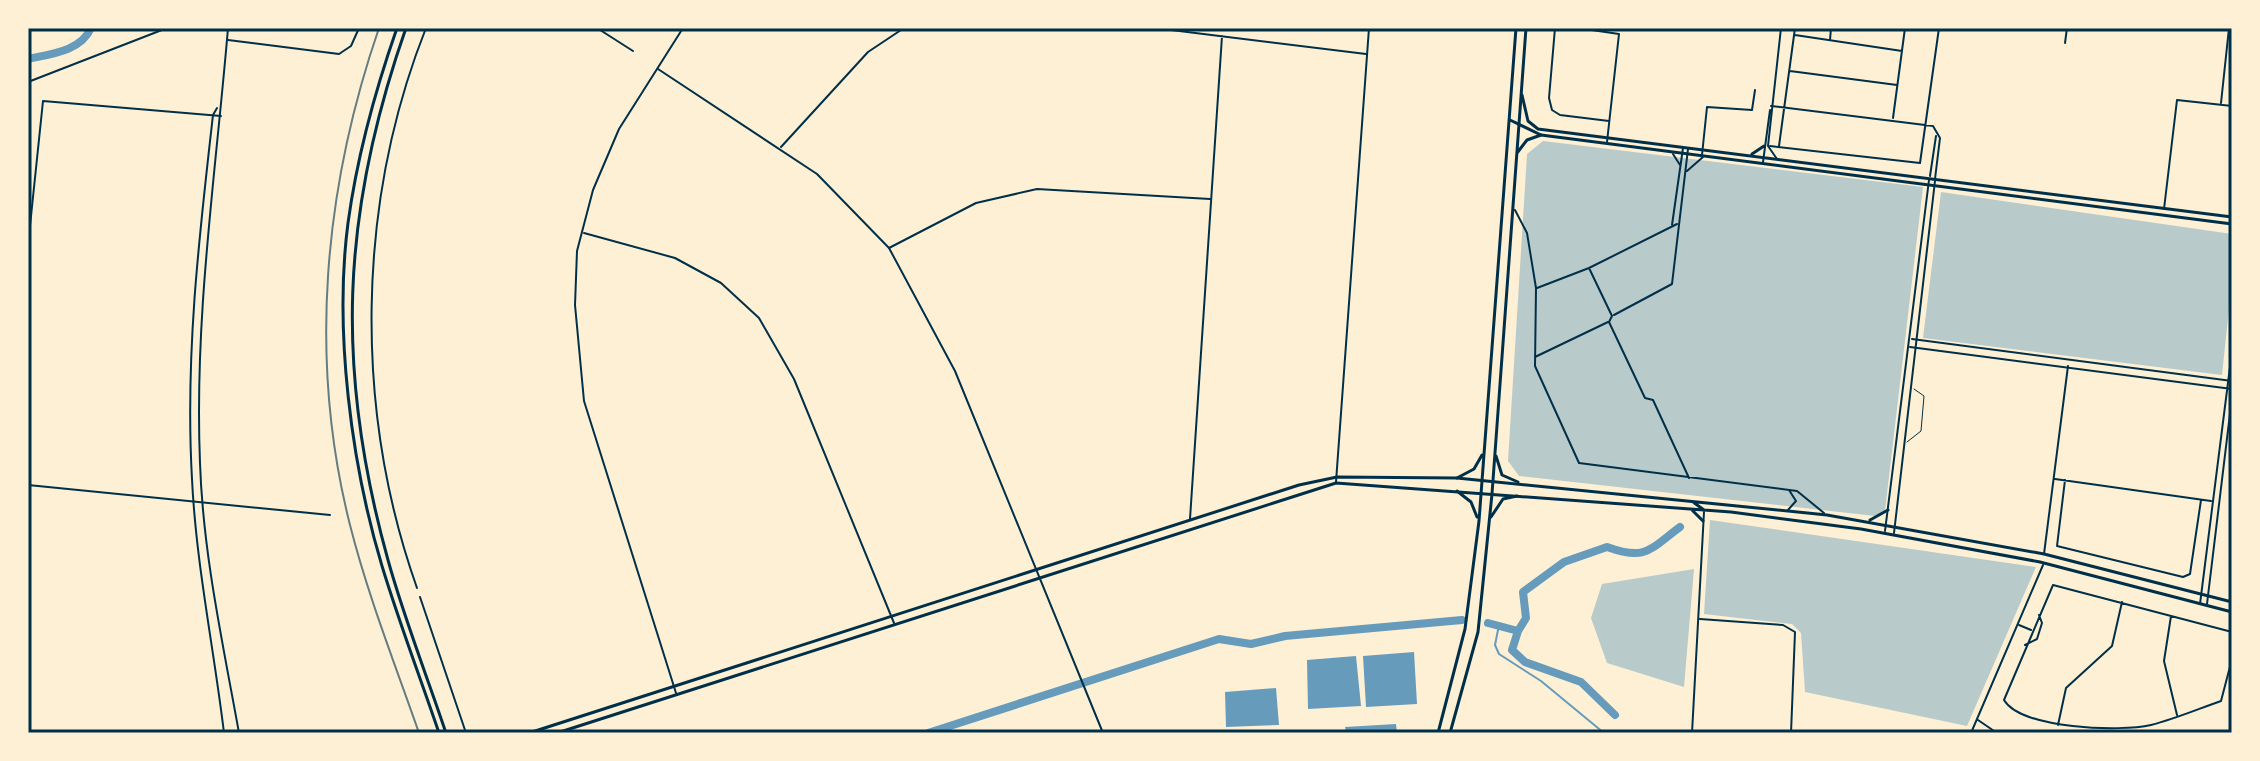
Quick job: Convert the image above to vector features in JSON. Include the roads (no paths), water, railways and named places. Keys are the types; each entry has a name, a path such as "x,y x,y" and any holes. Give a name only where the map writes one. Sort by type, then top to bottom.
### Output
{"main road":[{"path":"397,28 363,145 348,223 344,285 347,355 354,434 377,547 439,733"},
{"path":"406,28 370,147 356,223 350,284 353,355 360,433 372,498 388,562 446,733"},
{"path":"1438,733 1465,629 1479,521 1516,28"},
{"path":"1450,733 1478,632 1492,494 1526,28"},
{"path":"1515,39 1525,40"},
{"path":"1522,95 1525,114 1533,127 1607,141 1685,154 2230,224"},
{"path":"1510,120 1541,135 1686,148 2232,217"},
{"path":"1517,153 1527,140 1541,135"},
{"path":"1748,156 1766,146"},
{"path":"1495,448 1502,475 1518,482"},
{"path":"1457,478 1474,469 1483,450"},
{"path":"529,733 1190,520 1337,477 1518,482 1827,515 2044,554 2232,602"},
{"path":"557,733 1336,483 1704,510 1894,533 2044,563 2232,612"},
{"path":"1457,491 1471,502 1479,521"},
{"path":"1489,520 1499,502 1517,496"},
{"path":"1689,501 1701,505 1704,510"},
{"path":"1704,510 1709,505 1721,504"},
{"path":"1688,509 1700,514 1703,521"},
{"path":"1866,521 1883,516 1888,510"}],"street":[{"path":"28,82 167,28"},
{"path":"224,733 193,501 189,364 213,115 218,107 228,28"},
{"path":"227,40 339,54 351,46 359,28"},
{"path":"417,588 385,472 377,424 372,329 376,238 385,180 402,105 426,28"},
{"path":"597,28 633,51"},
{"path":"676,693 584,401 575,305 577,251 593,190 619,129 683,28"},
{"path":"781,147 868,52 904,28"},
{"path":"1155,28 1367,54"},
{"path":"1336,483 1369,28"},
{"path":"1555,28 1549,98 1552,110 1560,115 1610,121"},
{"path":"1578,28 1619,34 1607,141"},
{"path":"1763,164 1781,28"},
{"path":"1779,147 1795,28"},
{"path":"1829,41 1831,28"},
{"path":"1893,121 1905,28"},
{"path":"1766,146 1917,164 1922,160 1939,28"},
{"path":"2065,43 2067,28"},
{"path":"2221,105 2229,28 2232,28"},
{"path":"1794,35 1902,51"},
{"path":"1190,520 1222,36"},
{"path":"658,69 781,147 817,174 889,248 955,371 1103,733"},
{"path":"1789,71 1897,85"},
{"path":"1685,174 1703,156 1707,107 1752,110 1755,90"},
{"path":"2164,209 2177,100 2232,106"},
{"path":"28,245 43,101 221,116"},
{"path":"218,107 221,116 199,364 203,502 213,584 239,733"},
{"path":"1771,107 1935,127 1937,135 1918,340 1894,533"},
{"path":"1766,146 1778,160"},
{"path":"1672,226 1686,148"},
{"path":"1671,152 1681,166"},
{"path":"1535,357 1609,322 1612,316 1672,284 1685,154"},
{"path":"1885,532 1932,186"},
{"path":"889,248 976,203 1037,189 1211,199"},
{"path":"1512,206 1527,233 1536,288 1537,372 1579,463 1788,490 1804,494 1827,515"},
{"path":"1536,288 1589,268 1679,223"},
{"path":"582,233 675,258 721,283 759,318 794,379 894,624"},
{"path":"1589,268 1612,316"},
{"path":"1609,322 1645,398 1653,400 1689,478"},
{"path":"1910,339 2230,380"},
{"path":"1909,347 2232,389"},
{"path":"2200,604 2232,351"},
{"path":"2044,554 2068,366"},
{"path":"2207,606 2232,397"},
{"path":"2054,479 2213,501"},
{"path":"2065,480 2057,546 2183,577 2190,574 2201,500"},
{"path":"28,485 330,515"},
{"path":"1783,511 1792,508 1796,501 1788,490"},
{"path":"2232,505 2232,518"},
{"path":"1692,733 1704,510"},
{"path":"1971,733 2044,563"},
{"path":"2232,632 2056,584 2049,588 2004,694 2005,702 2029,716 2058,725 2146,726 2221,701 2232,659"},
{"path":"420,597 466,733"},
{"path":"2058,725 2066,688 2112,646 2123,601"},
{"path":"2025,645 2036,640 2042,623 2038,615"},
{"path":"2171,615 2164,661 2177,717"},
{"path":"1698,619 1783,625 1795,632 1791,733"},
{"path":"2018,625 2032,631"},
{"path":"1977,719 1997,733"}],"lane":[{"path":"1904,387 1923,393 1921,431 1905,443"}],"water":[{"path":"1414,652 1417,704 1366,707 1363,656"},
{"path":"1356,656 1361,706 1308,709 1307,660"},
{"path":"1276,688 1279,725 1226,727 1225,692"},
{"path":"1396,724 1397,733 1346,733 1345,727"}],"waterway":[{"path":"28,59 73,47 91,28"},
{"path":"1488,623 1518,631 1526,618 1523,592 1564,562 1607,547 1630,553 1646,551 1680,527"},
{"path":"928,733 1219,639 1251,644 1285,636 1462,620"},
{"path":"1499,625 1495,645 1499,654 1541,681 1604,733"},
{"path":"1518,631 1512,650 1525,662 1581,682 1615,715"}],"railway":[{"path":"379,28 345,150 335,212 328,274 326,337 329,400 337,463 357,551 419,733"}]}
